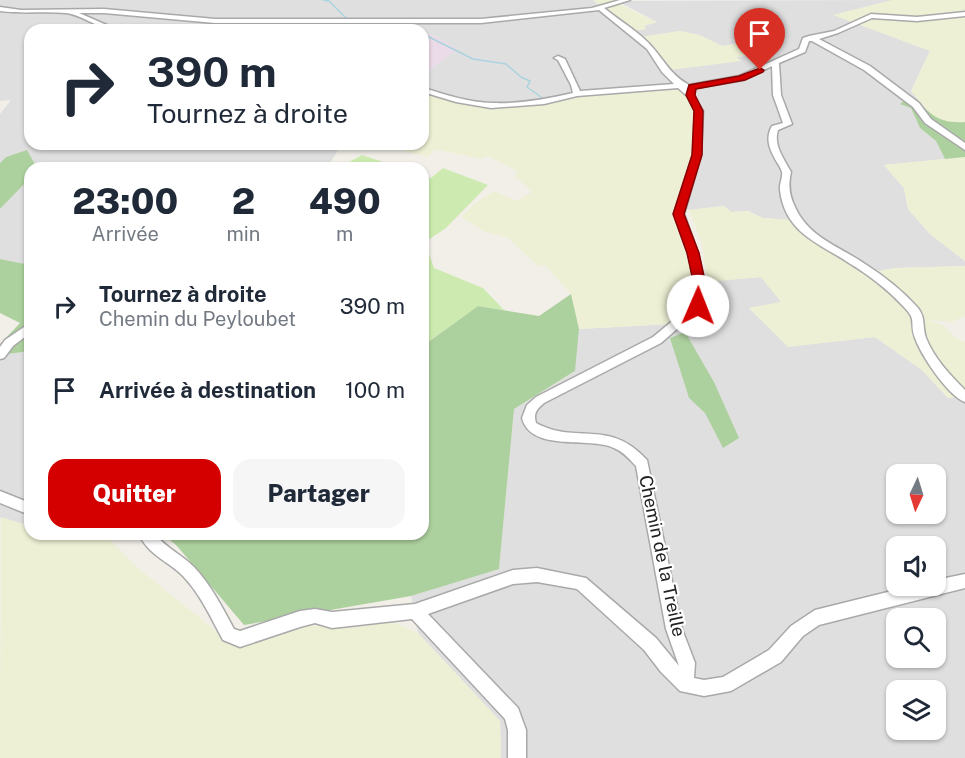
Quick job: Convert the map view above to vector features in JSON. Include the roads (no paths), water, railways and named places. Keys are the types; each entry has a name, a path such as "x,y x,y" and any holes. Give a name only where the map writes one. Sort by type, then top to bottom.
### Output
{"street":[{"path":"0,9 21,12 68,10 80,13 215,21 481,21 601,9 627,0"},
{"name":"Chemin de la Treille","path":"601,9 626,32 650,48 665,70 689,88 699,111 697,155 679,214 693,253 701,290 698,306 657,340 540,400 528,410 527,417 531,426 546,433 604,440 623,445 642,464 674,629 687,663 686,685"},
{"path":"80,13 103,24"},
{"path":"429,92 474,104 491,106 544,102 577,94 689,88 741,78 776,64 802,50 806,40 811,37 836,33 871,16 917,19 965,14"},
{"path":"811,37 867,68 916,105 928,121 965,147"},
{"path":"558,58 575,85 577,94"},
{"path":"776,64 777,95 788,124 775,129 772,135 776,150 787,172 784,186 786,195 801,225 810,236 846,256 884,282 917,314 920,321 919,332 931,358 946,378 965,397"},
{"path":"0,355 9,343 24,332"},
{"path":"0,497 24,507"},
{"path":"152,540 160,551 186,570 204,590 229,635 240,639 315,616 332,620 415,611 513,578 537,575 581,583 650,644 686,685 704,688 725,685 775,656 797,631 815,618 965,581"},
{"path":"415,611 512,714 518,730 517,758"}],"waterway":[{"path":"323,0 329,1 347,19"},
{"path":"429,37 473,59 506,64 521,77 530,81 527,87 541,97"}]}
